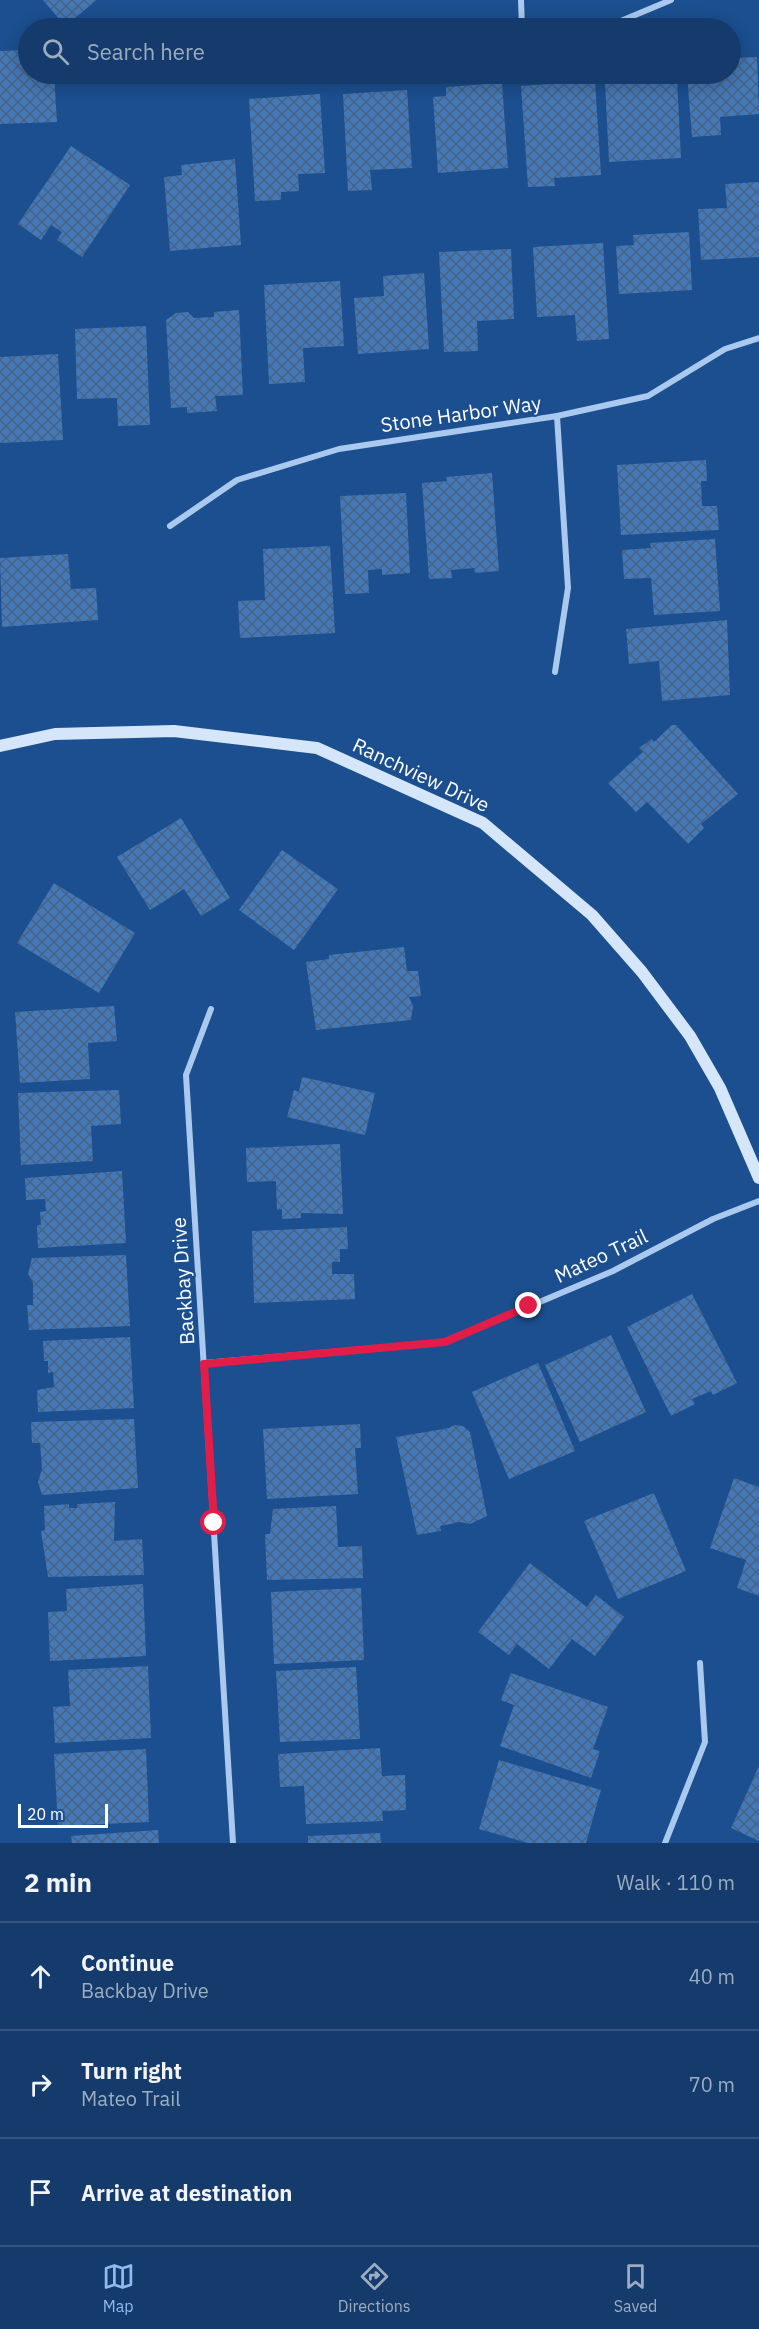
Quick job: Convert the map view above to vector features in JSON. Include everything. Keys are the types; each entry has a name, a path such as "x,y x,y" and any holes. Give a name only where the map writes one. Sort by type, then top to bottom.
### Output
{"street":[{"path":"521,0 522,18"},
{"path":"628,18 672,0"},
{"name":"Stone Harbor Way","path":"170,526 237,480 339,449 557,416 648,396 724,349 759,338"},
{"path":"555,672 568,588 557,416"},
{"name":"Ranchview Drive","path":"0,746 55,734 174,731 317,748 483,823 592,915 642,972 690,1036 720,1088 759,1178"},
{"name":"Backbay Drive","path":"211,1009 186,1075 233,1843"},
{"name":"Mateo Trail","path":"204,1364 445,1342 613,1271 713,1219 759,1201"},
{"path":"665,1843 705,1742 700,1663"}],"building":[{"path":"43,0 97,0 75,18 58,18"},
{"path":"18,50 18,84 55,84 57,122 0,124 0,51"},
{"path":"757,57 759,114 720,117 721,135 692,137 688,84 741,84 741,58"},
{"path":"502,84 508,168 438,173 433,97 446,96 446,87"},
{"path":"595,84 601,175 554,178 555,186 528,187 521,86"},
{"path":"605,84 677,84 681,158 609,162"},
{"path":"407,90 412,168 370,170 372,190 348,191 343,94"},
{"path":"320,94 325,173 298,174 299,191 281,192 281,200 255,201 249,99"},
{"path":"71,146 130,185 82,257 57,240 62,232 51,225 41,240 18,224"},
{"path":"235,159 241,245 170,251 164,177 182,175 181,165"},
{"path":"759,182 759,257 701,260 698,209 727,208 725,184"},
{"path":"689,232 692,290 619,294 616,246 634,245 633,235"},
{"path":"603,243 609,339 577,341 575,315 537,317 533,247"},
{"path":"511,249 514,319 477,321 478,351 444,352 439,252"},
{"path":"424,273 429,349 358,354 354,298 384,296 383,276"},
{"path":"340,281 344,346 303,348 305,382 269,384 264,285"},
{"path":"239,310 243,395 215,396 217,411 187,413 187,407 171,408 166,320 176,313 188,312 194,318 214,317 214,312"},
{"path":"146,326 150,425 118,426 117,398 77,399 75,329"},
{"path":"58,354 63,440 0,443 0,357"},
{"path":"706,460 707,481 701,481 702,506 717,506 719,530 621,535 617,465"},
{"path":"492,473 499,571 475,573 474,568 451,570 452,578 429,579 422,483 447,481 446,477"},
{"path":"406,493 410,573 382,575 382,569 368,570 369,593 345,594 340,496"},
{"path":"715,539 720,611 654,615 651,578 624,579 622,550 651,548 650,543"},
{"path":"330,546 335,633 240,638 238,601 265,600 263,549"},
{"path":"68,554 71,589 96,588 98,620 2,627 0,558"},
{"path":"727,620 730,695 662,701 659,661 629,664 626,629"},
{"path":"672,725 676,725 738,794 701,824 704,828 688,844 647,802 636,812 608,783 643,752 639,748 652,739 654,742"},
{"path":"181,818 230,898 201,916 184,889 150,910 117,857"},
{"path":"282,850 338,889 294,950 239,910"},
{"path":"54,883 135,933 99,993 17,943"},
{"path":"404,947 407,971 418,971 421,996 409,997 413,1006 411,1020 316,1030 306,962 329,959 329,955"},
{"path":"114,1006 117,1041 88,1043 90,1079 20,1083 15,1012"},
{"path":"302,1077 375,1093 365,1135 287,1117 294,1090 299,1092"},
{"path":"119,1090 121,1124 91,1126 93,1161 21,1165 18,1093"},
{"path":"340,1144 343,1214 301,1213 301,1218 282,1219 282,1209 277,1210 276,1181 247,1182 246,1148"},
{"path":"122,1171 126,1243 38,1248 37,1225 41,1225 40,1212 46,1211 45,1199 26,1200 25,1178"},
{"path":"347,1227 348,1249 340,1249 340,1262 332,1262 332,1274 354,1274 355,1299 254,1303 252,1231"},
{"path":"126,1255 130,1326 29,1330 27,1305 33,1305 33,1283 28,1274 32,1258"},
{"path":"692,1294 737,1383 713,1395 711,1391 692,1399 695,1404 671,1416 627,1327"},
{"path":"611,1335 646,1412 580,1442 545,1365"},
{"path":"130,1337 134,1408 38,1412 37,1390 54,1387 53,1372 48,1373 48,1361 44,1361 43,1341"},
{"path":"538,1363 575,1451 509,1479 472,1392"},
{"path":"134,1419 138,1488 42,1495 38,1482 42,1469 40,1443 32,1443 31,1422"},
{"path":"360,1424 361,1448 355,1448 358,1494 267,1499 263,1429"},
{"path":"454,1425 463,1426 470,1432 487,1516 470,1524 460,1522 440,1526 441,1531 417,1535 396,1437 449,1428"},
{"path":"734,1478 759,1487 759,1596 737,1588 746,1560 710,1548"},
{"path":"654,1493 686,1571 618,1599 584,1521"},
{"path":"115,1502 114,1541 142,1539 144,1575 48,1577 41,1531 45,1530 44,1506 69,1504 69,1508 77,1508 77,1504"},
{"path":"336,1506 338,1547 362,1546 363,1578 267,1580 265,1534 270,1534 273,1509"},
{"path":"530,1563 587,1607 596,1595 624,1617 595,1656 572,1639 549,1669 517,1644 509,1655 478,1632"},
{"path":"143,1584 146,1656 50,1661 48,1612 67,1611 66,1589"},
{"path":"361,1588 364,1660 274,1664 271,1592"},
{"path":"148,1666 151,1738 55,1743 53,1707 70,1706 68,1670"},
{"path":"356,1667 360,1739 280,1742 276,1671"},
{"path":"511,1673 608,1707 593,1749 600,1751 591,1778 500,1746 514,1705 501,1700"},
{"path":"380,1748 382,1776 405,1775 406,1810 382,1811 383,1821 306,1824 304,1786 280,1787 278,1754"},
{"path":"146,1749 149,1822 58,1826 54,1754"},
{"path":"499,1760 601,1790 586,1843 528,1843 479,1829"},
{"path":"759,1766 759,1841 731,1828"},
{"path":"158,1830 159,1843 72,1843 71,1836"},
{"path":"380,1833 381,1843 308,1843 308,1836"}],"route":[{"path":"214,1523 204,1364 445,1342 529,1306"}]}
